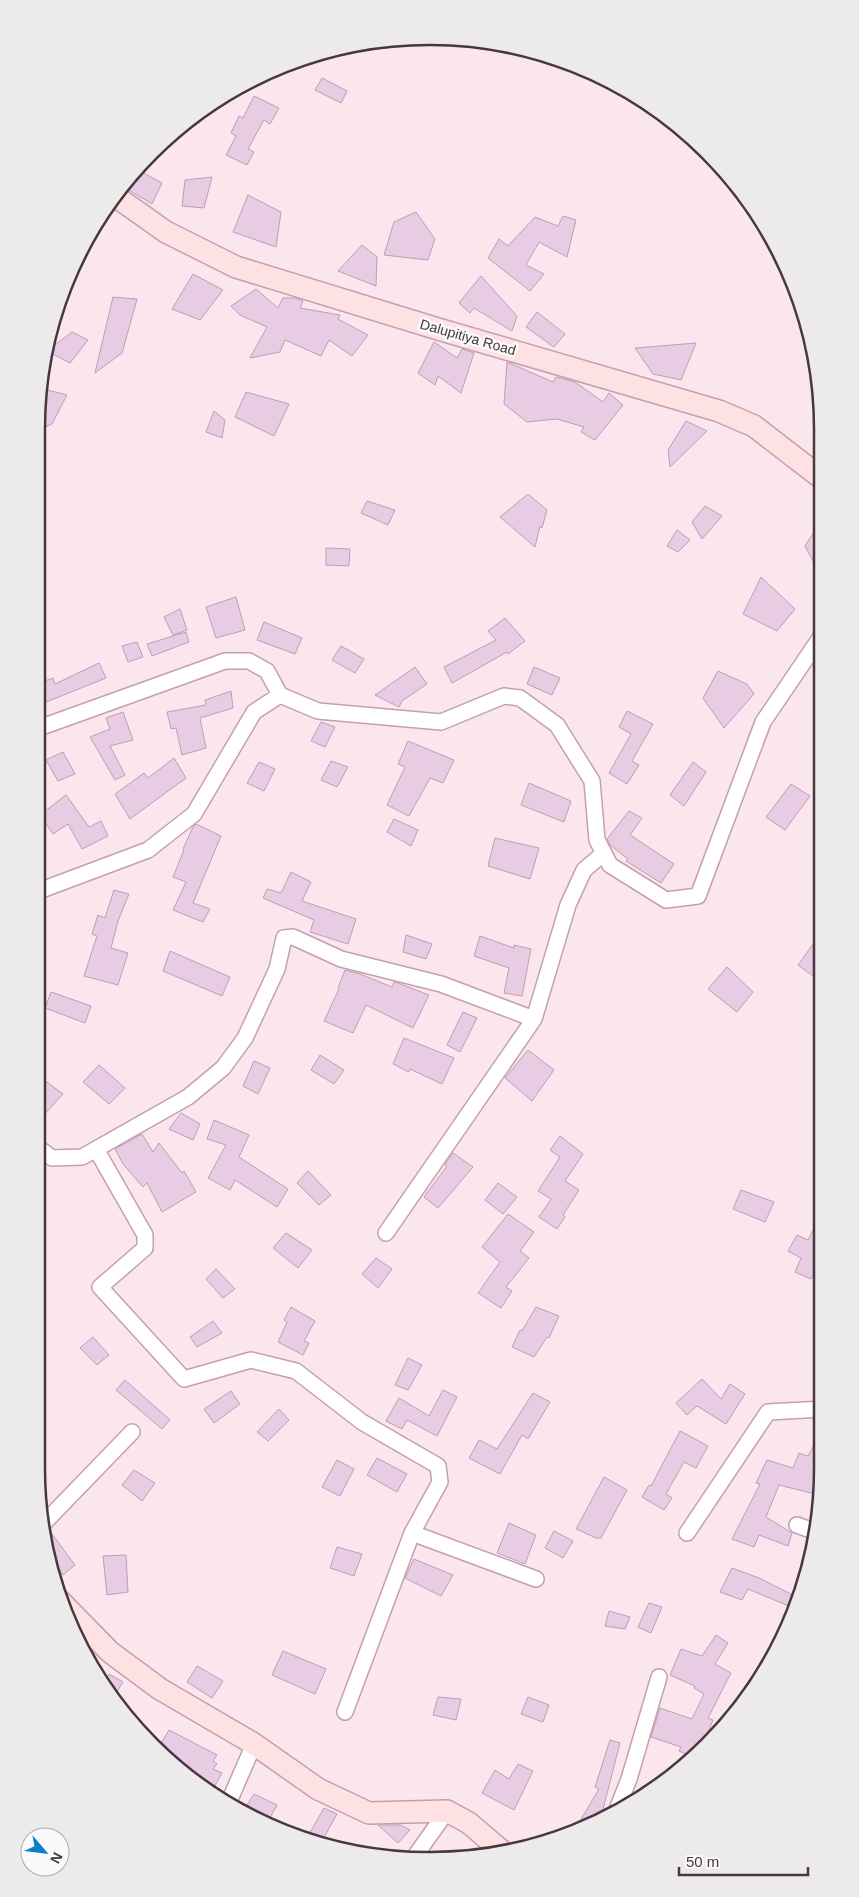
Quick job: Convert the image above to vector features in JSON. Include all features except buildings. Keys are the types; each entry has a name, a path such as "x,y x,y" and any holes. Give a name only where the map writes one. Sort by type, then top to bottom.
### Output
{"street":[{"name":"Dalupitiya Road","path":"121,200 166,232 236,267 438,329 718,410 754,426 814,472"},
{"path":"45,727 225,661 249,662 267,671 280,694 318,711 441,722 504,696 520,698 557,725 592,781 597,840 610,865 666,900 698,896 763,722 814,647"},
{"path":"45,889 148,850 194,814 254,712 280,694"},
{"path":"386,1233 534,1018 568,905 584,870 604,853"},
{"path":"45,1153 52,1158 82,1157 188,1097 223,1068 245,1038 277,969 284,938 292,937 341,959 441,984 534,1018"},
{"path":"96,1149 145,1234 145,1248 100,1287 184,1379 251,1360 296,1370 362,1422 438,1466 440,1482 412,1533 345,1712"},
{"path":"687,1532 768,1412 814,1409"},
{"path":"48,1519 132,1432"},
{"path":"797,1525 809,1529"},
{"path":"412,1533 536,1579"},
{"path":"74,1615 117,1658 160,1689 254,1744 318,1789 369,1813 447,1811 469,1823 496,1847"},
{"path":"620,1801 629,1779 659,1677"},
{"path":"231,1796 254,1744"},
{"path":"418,1852 447,1811"}]}
